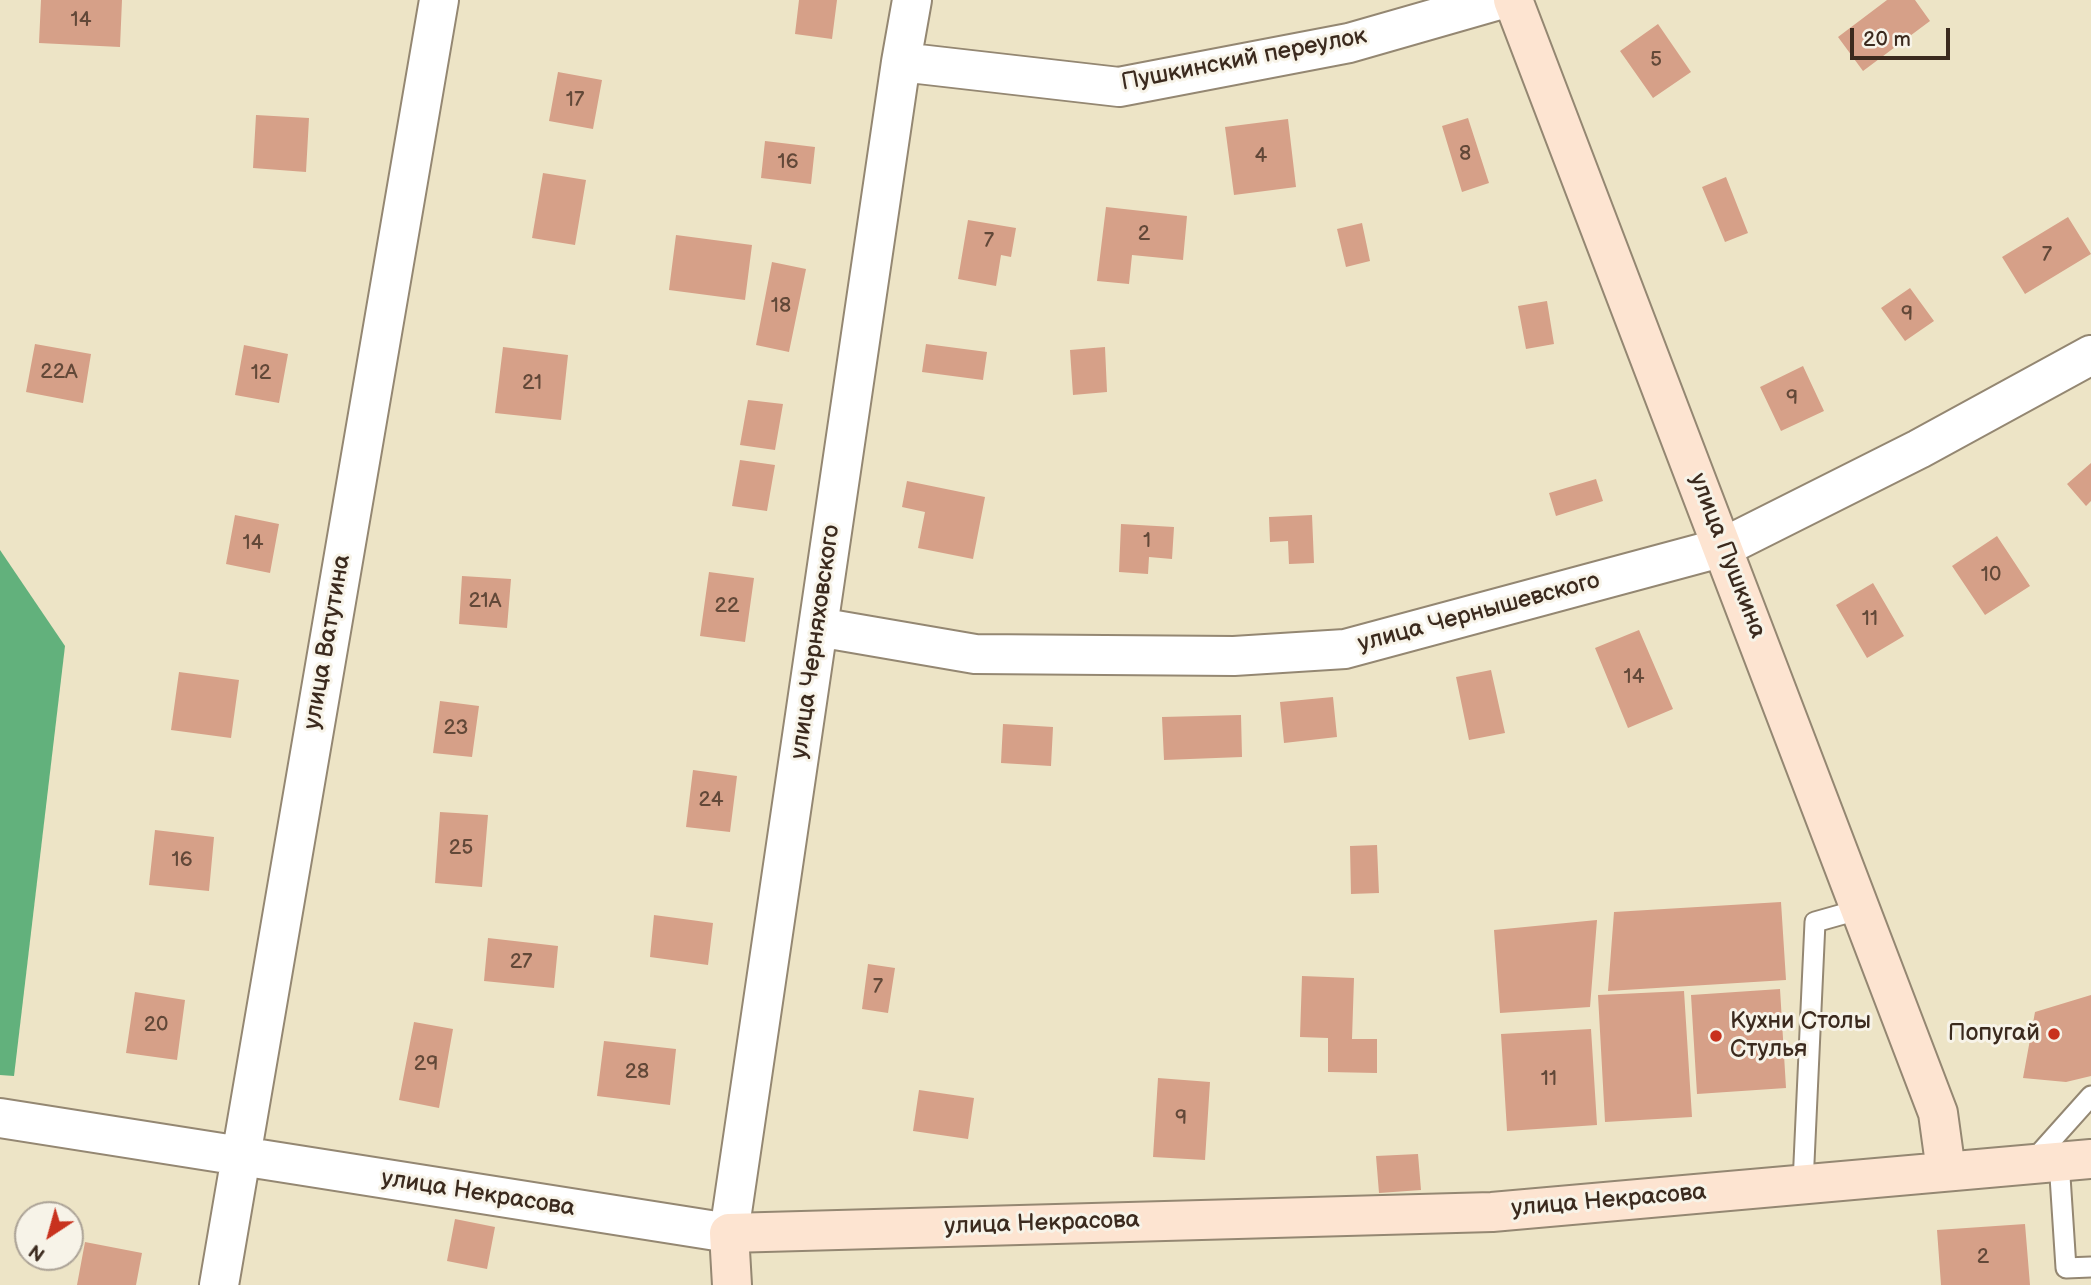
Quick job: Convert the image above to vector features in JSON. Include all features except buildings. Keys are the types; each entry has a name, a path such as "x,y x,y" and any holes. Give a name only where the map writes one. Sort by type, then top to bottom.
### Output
{"street":[{"name":"улица Ватутина","path":"219,1285 439,0"},
{"name":"улица Черняховского","path":"732,1285 729,1233 912,0"},
{"name":"Пушкинский переулок","path":"901,62 1119,87 1349,43 1499,0"},
{"name":"улица Пушкина","path":"1514,0 1938,1113 1946,1171"},
{"name":"улица Чернышевского","path":"818,627 975,654 1234,656 1345,649 1724,547 1919,449 2091,355"},
{"name":"улица Некрасова","path":"0,1118 729,1233 1492,1212 2060,1161"}],"lane":[{"path":"1803,1184 1815,922 1861,909"},
{"path":"2091,1096 2060,1161 2066,1268 2091,1267"}],"green space":[{"path":"0,550 65,646 14,1076 0,1075"}],"place":[{"name":"Попугай","path":"2054,1034"},
{"name":"Кухни Столы Стулья","path":"1716,1036"}]}
